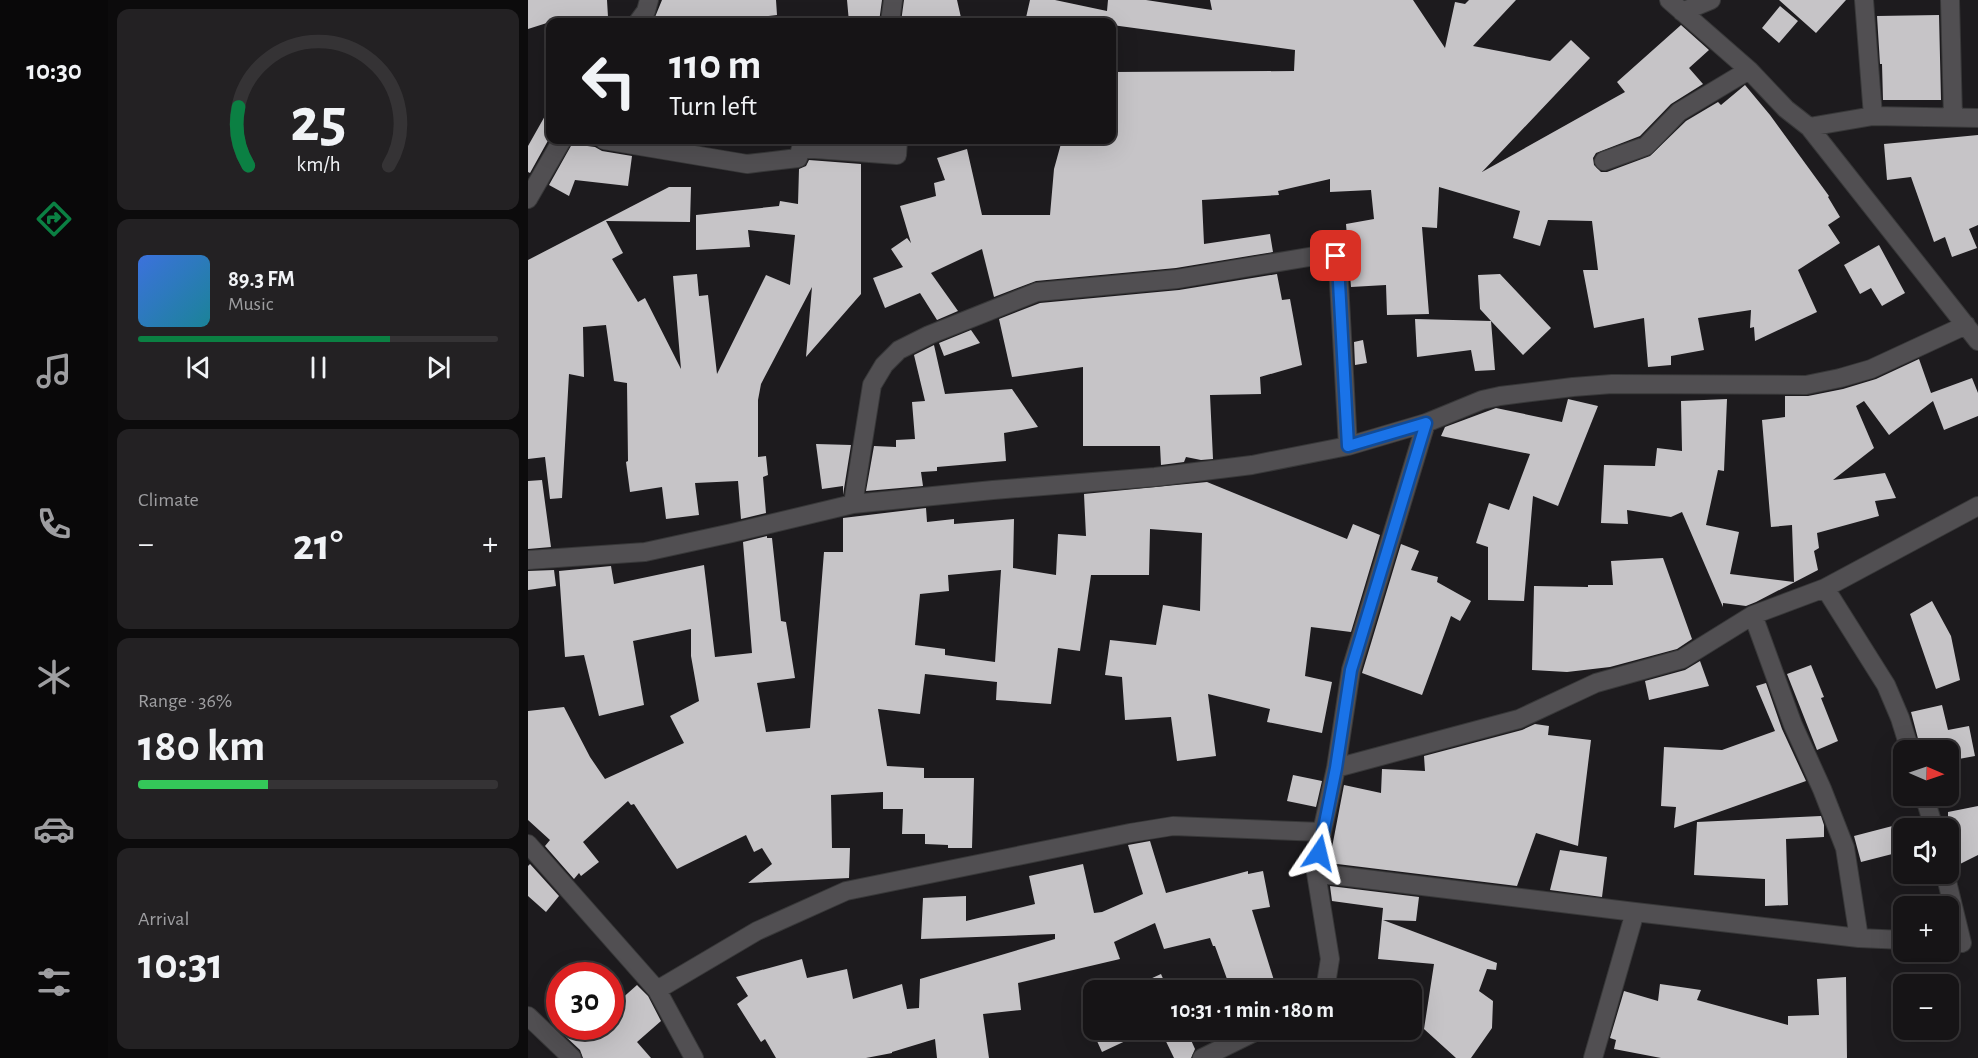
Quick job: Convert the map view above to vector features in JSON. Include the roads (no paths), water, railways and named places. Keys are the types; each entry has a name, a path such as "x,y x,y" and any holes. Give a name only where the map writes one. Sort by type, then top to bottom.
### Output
{"street":[{"path":"641,18 650,0"},
{"path":"891,18 893,0"},
{"path":"1675,6 1711,0"},
{"path":"1864,0 1873,116"},
{"path":"1950,0 1953,117"},
{"path":"1675,6 1749,70 1786,109 1809,127 1978,341"},
{"path":"1604,161 1646,146 1679,112 1749,70"},
{"path":"1809,127 1873,116 1978,118"},
{"path":"528,199 560,144"},
{"path":"628,144 747,164 798,158 801,148 897,155 898,144"},
{"path":"853,504 872,385 884,366 899,350 929,335 1037,292 1177,279 1327,254 1336,256 1338,264 1348,446"},
{"path":"528,560 645,552 853,504 1184,474 1252,465 1348,446 1426,423 1482,400 1573,387 1612,384 1806,385 1870,369 1966,325"},
{"path":"1327,980 1330,960 1316,873 1322,832 1336,768 1351,670 1426,423"},
{"path":"1336,768 1519,719 1596,683 1682,659 1753,615 1825,588 1978,506"},
{"path":"1825,588 1887,685 1907,740"},
{"path":"1753,615 1793,725 1845,848 1859,938"},
{"path":"657,990 757,931 846,891 1173,826 1322,832"},
{"path":"528,844 657,990 694,1058"},
{"path":"1316,873 1859,938 1893,940"},
{"path":"1947,884 1963,943"},
{"path":"1593,1058 1635,912"},
{"path":"528,1016 572,1058"},
{"path":"1202,1058 1239,1040"}]}
